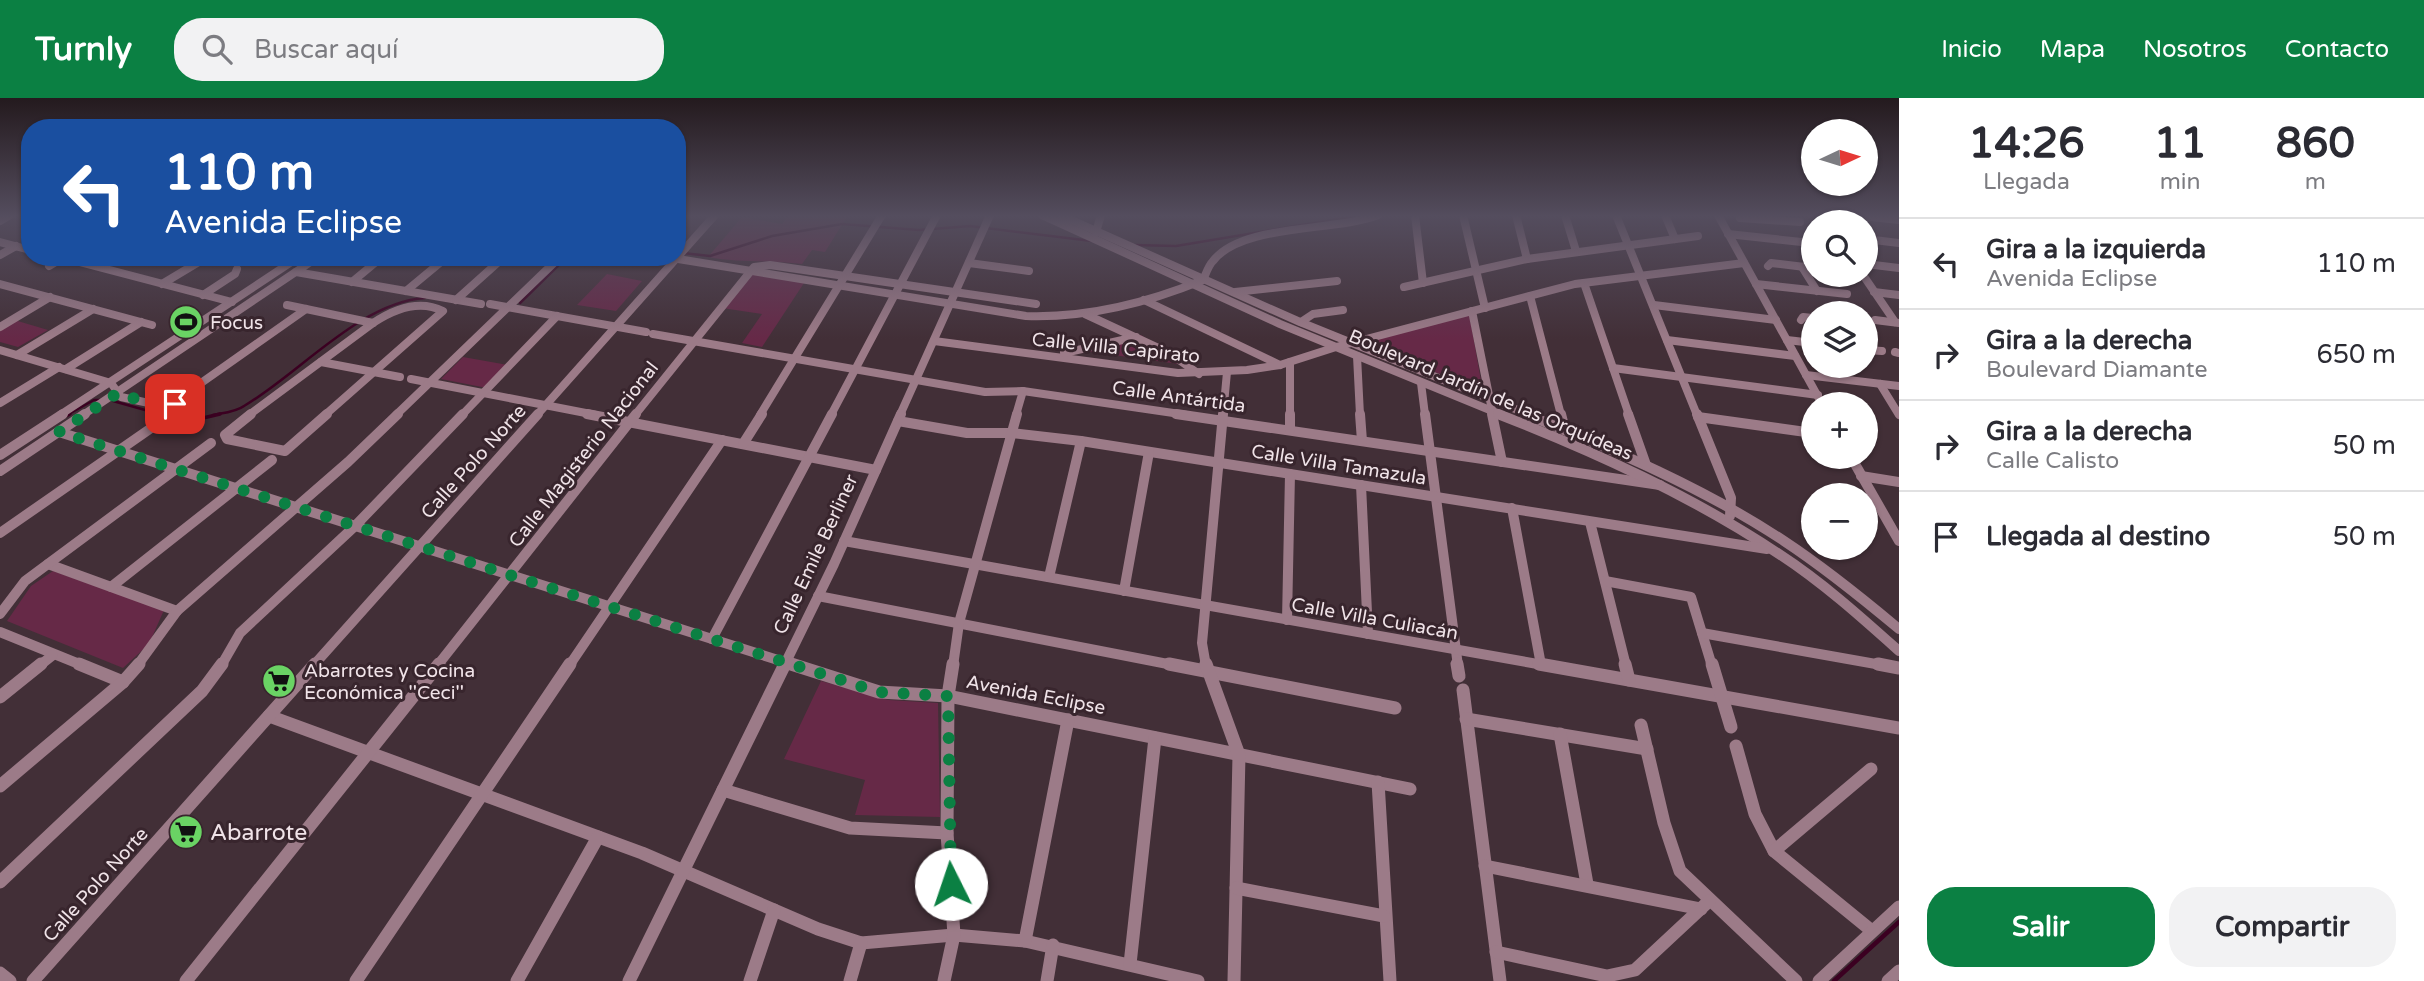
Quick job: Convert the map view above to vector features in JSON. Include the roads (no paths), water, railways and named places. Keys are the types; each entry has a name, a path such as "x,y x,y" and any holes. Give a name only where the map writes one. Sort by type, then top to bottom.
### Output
{"street":[{"path":"689,256 747,272 896,294 1037,304"},
{"path":"743,443 857,256"},
{"path":"712,639 916,256"},
{"name":"Calle Emile Berliner","path":"629,981 818,596 972,256"},
{"name":"Boulevard Jardín de las Orquídeas","path":"1133,256 1198,282 1336,347 1660,485 1774,550 1860,611 1899,650"},
{"name":"Boulevard Jardín de las Orquídeas","path":"1152,256 1198,282 1232,292 1646,465 1731,511 1822,566 1899,629"},
{"path":"747,272 754,267 770,265 845,276 901,285 1026,316 1085,314 1144,300 1198,282 1212,261 1220,256"},
{"path":"1420,256 1423,283"},
{"path":"1472,256 1485,308"},
{"path":"1404,287 1544,256"},
{"path":"1634,256 1731,499 1728,522"},
{"path":"1741,256 1801,366"},
{"name":"Calle Villa Capirato","path":"934,341 1178,373 1227,372 1285,364 1336,347 1584,283 1744,262"},
{"path":"969,263 1029,271"},
{"path":"1768,266 1771,263 1801,267"},
{"path":"1878,265 1899,268"},
{"path":"94,266 232,302"},
{"path":"162,284 192,266"},
{"path":"0,455 286,266"},
{"path":"0,471 305,266"},
{"path":"352,282 371,266"},
{"path":"406,291 436,266"},
{"path":"456,300 494,266"},
{"path":"0,786 123,682 150,652 177,611 432,383 551,266"},
{"name":"Calle Polo Norte","path":"33,981 616,327 666,266"},
{"path":"203,295 235,274 237,269"},
{"name":"Calle Antártida","path":"296,272 985,392 1023,391 1660,485"},
{"name":"Calle Magisterio Nacional","path":"186,981 510,575 747,272"},
{"path":"1232,292 1337,281"},
{"path":"1584,283 1646,465"},
{"path":"1756,284 1847,294"},
{"path":"2,286 152,325"},
{"path":"1871,287 1897,322"},
{"path":"1874,292 1899,295"},
{"path":"1530,296 1565,430"},
{"path":"0,327 50,297"},
{"path":"1144,300 1285,364 1290,430"},
{"path":"287,305 366,322"},
{"path":"417,305 437,307 443,311 285,451 273,451 227,439 225,435 321,362 366,322 417,305"},
{"path":"1654,305 1776,320"},
{"path":"17,355 93,309"},
{"path":"0,350 111,383 118,393 159,407 171,406 306,309"},
{"path":"1301,322 1313,314 1343,310"},
{"path":"1472,311 1502,462"},
{"path":"1085,314 1168,353 1199,373"},
{"path":"0,882 202,691 215,676 240,633 355,526 557,316"},
{"path":"0,403 141,322"},
{"path":"1878,323 1897,322"},
{"path":"201,323 215,327"},
{"path":"1049,355 1097,348 1136,337"},
{"path":"1667,340 1795,356"},
{"path":"1787,340 1801,342"},
{"path":"1878,350 1882,351"},
{"path":"1357,356 1362,441"},
{"path":"321,362 876,470"},
{"path":"1613,368 1801,397"},
{"path":"1227,372 1202,642 1207,670 1239,755 1234,981"},
{"path":"1831,378 1899,386"},
{"path":"1422,383 1434,496 1500,981"},
{"path":"1880,384 1899,415"},
{"path":"944,981 954,935 947,832 948,696 959,623 1023,391"},
{"path":"1698,417 1801,431"},
{"name":"Calle Villa Tamazula","path":"898,421 967,433 1012,433 1081,441 1774,550"},
{"path":"0,533 156,424"},
{"name":"Avenida Eclipse","path":"59,432 879,692 948,696 1410,789"},
{"path":"356,981 722,440"},
{"path":"1049,578 1081,441"},
{"path":"0,614 16,590 48,564 211,443"},
{"path":"1124,591 1149,452"},
{"path":"111,587 272,460"},
{"path":"1857,469 1895,527 1899,541"},
{"path":"1287,620 1290,474"},
{"path":"1861,476 1899,482"},
{"path":"1361,485 1368,634"},
{"path":"1512,508 1541,665"},
{"path":"1590,522 1629,680"},
{"name":"Calle Villa Culiacán","path":"844,541 1899,729"},
{"path":"48,564 177,611"},
{"path":"1605,582 1691,597 1731,727"},
{"path":"818,596 1395,708"},
{"path":"0,632 123,682"},
{"path":"1702,633 1899,668"},
{"path":"0,697 53,655"},
{"path":"269,716 642,853 774,910 861,943 954,935 1025,941 1053,945 1138,971 1198,981"},
{"path":"1466,719 1647,749"},
{"path":"1025,941 1068,720"},
{"path":"1641,725 1676,861 1686,880 1705,905 1796,981"},
{"path":"1560,734 1587,884"},
{"path":"1138,971 1155,738"},
{"path":"1735,746 1755,814 1773,851 1872,931"},
{"path":"1773,851 1871,769"},
{"path":"1378,782 1390,981"},
{"path":"723,790 850,828 947,832"},
{"path":"517,981 598,837"},
{"path":"1485,866 1705,905"},
{"path":"1236,888 1384,916"},
{"path":"1496,952 1607,976 1622,975 1635,970 1705,905"},
{"path":"1819,981 1899,907"},
{"path":"750,981 774,910"},
{"path":"850,981 861,943"},
{"path":"1047,981 1053,945"},
{"path":"1888,981 1899,971"},
{"path":"0,973 10,981"}],"waterway":[{"path":"520,303 558,266"},
{"path":"213,415 241,408 354,325 377,312 401,302 425,298"},
{"path":"67,415 94,400 100,400"},
{"path":"113,401 163,415"},
{"path":"66,416 70,414"},
{"path":"156,414 186,422 220,414"},
{"path":"1834,981 1899,922"}],"place":[{"name":"Focus","path":"186,322"},
{"name":"Abarrotes y Cocina Económica ''Ceci''","path":"279,681"},
{"name":"Abarrote","path":"186,832"}]}
